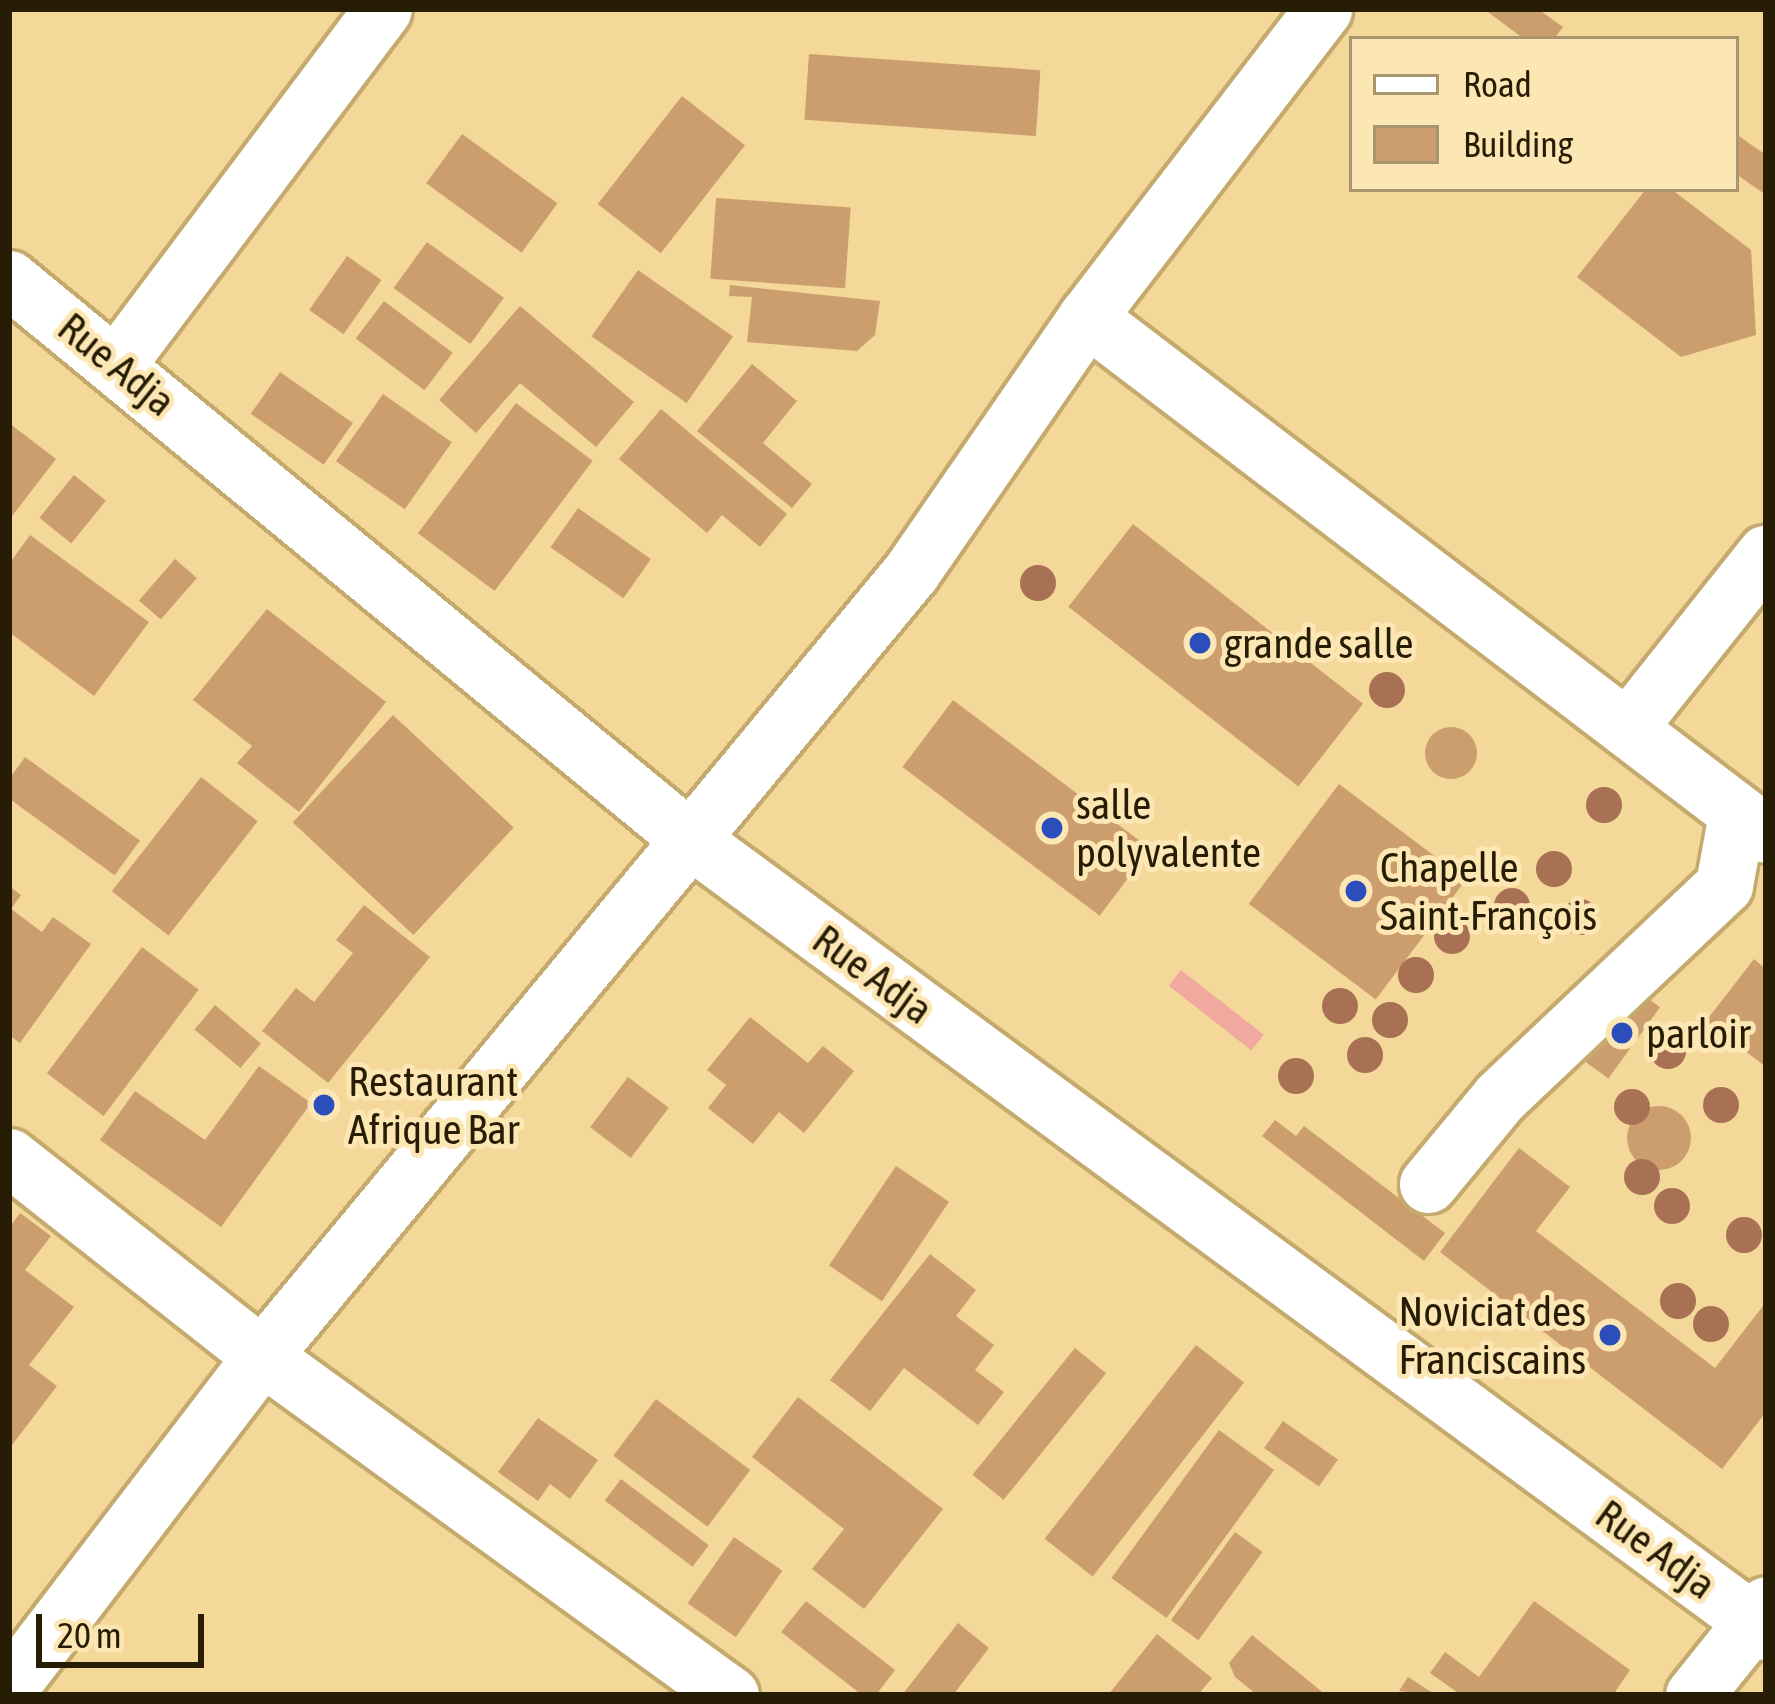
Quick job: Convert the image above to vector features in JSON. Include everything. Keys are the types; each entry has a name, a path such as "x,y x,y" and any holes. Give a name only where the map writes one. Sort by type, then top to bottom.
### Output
{"street":[{"path":"118,362 382,9"},
{"path":"9,1687 262,1356 910,572 1087,317 1323,9"},
{"name":"Rue Adja","path":"9,279 118,362 687,837 1762,1619"},
{"path":"1087,317 1752,824 1724,885 1500,1097 1428,1184"},
{"path":"1627,728 1766,553"},
{"path":"9,1157 262,1356 730,1695"},
{"path":"1694,1695 1762,1619"}],"shaded area":[{"path":"1181,970 1264,1035 1251,1050 1169,986"}],"building":[{"path":"1484,9 1538,9 1563,27 1556,36 1520,36"},
{"path":"809,54 1040,70 1036,136 804,120"},
{"path":"682,96 745,145 661,253 598,204"},
{"path":"462,134 557,203 522,253 426,183"},
{"path":"1739,136 1766,155 1766,195 1739,176"},
{"path":"1644,192 1675,192 1751,250 1756,335 1681,357 1577,277"},
{"path":"716,198 851,207 845,288 710,279"},
{"path":"427,242 504,298 470,344 393,288"},
{"path":"347,256 381,280 344,334 309,310"},
{"path":"638,270 733,337 687,403 592,336"},
{"path":"730,285 880,301 875,335 857,351 747,342 752,297 729,296"},
{"path":"384,301 453,353 424,390 356,339"},
{"path":"520,306 634,402 596,447 520,383 476,433 439,400"},
{"path":"752,364 797,401 763,443 812,484 792,508 697,431"},
{"path":"280,372 353,423 324,465 251,414"},
{"path":"383,394 452,442 405,509 336,461"},
{"path":"516,403 593,461 495,591 418,533"},
{"path":"661,409 787,514 760,547 722,515 707,533 619,459"},
{"path":"9,423 56,459 9,520"},
{"path":"74,475 106,501 71,544 39,518"},
{"path":"578,508 651,559 623,598 550,547"},
{"name":"grande salle","path":"1133,524 1363,704 1298,787 1068,607"},
{"path":"30,535 149,622 94,696 9,632 9,564"},
{"path":"175,559 197,578 161,620 139,601"},
{"path":"267,609 386,702 299,812 237,763 252,746 193,700"},
{"name":"salle polyvalente","path":"953,700 1150,849 1100,916 902,767"},
{"path":"393,715 514,828 413,935 293,823"},
{"path":"1451,727 1469,735 1477,753 1469,771 1451,779 1433,771 1425,753 1433,735"},
{"path":"25,757 140,840 115,875 9,799 9,779"},
{"path":"201,777 258,821 168,936 112,891"},
{"name":"Chapelle Saint-François","path":"1339,784 1466,880 1376,999 1249,904"},
{"path":"9,886 21,895 11,909 42,932 53,917 91,944 20,1043 9,1035"},
{"path":"364,905 430,957 328,1083 262,1031 296,988 314,1002 353,953 336,940"},
{"path":"142,947 199,990 104,1116 47,1073"},
{"path":"1754,959 1766,969 1766,1067 1706,1021"},
{"name":"parloir","path":"1635,989 1660,1007 1608,1078 1583,1060"},
{"path":"215,1005 261,1044 240,1068 194,1030"},
{"path":"750,1017 808,1063 823,1046 854,1071 804,1133 779,1112 753,1144 708,1108 726,1085 707,1070"},
{"path":"259,1066 311,1103 221,1227 100,1140 135,1091 205,1140"},
{"path":"628,1077 669,1108 631,1158 590,1127"},
{"path":"1659,1106 1682,1115 1691,1138 1682,1161 1659,1170 1636,1161 1627,1138 1636,1115"},
{"path":"1275,1120 1296,1136 1304,1126 1445,1233 1424,1261 1262,1136"},
{"name":"Noviciat des Franciscains","path":"1519,1148 1570,1187 1536,1231 1715,1368 1766,1302 1766,1412 1722,1469 1440,1252"},
{"path":"896,1166 949,1202 882,1301 829,1265"},
{"path":"20,1213 51,1236 25,1270 74,1307 29,1365 57,1386 9,1449 9,1228"},
{"path":"930,1254 976,1290 956,1316 994,1345 975,1370 1004,1392 978,1425 904,1368 870,1411 830,1380"},
{"path":"1196,1345 1244,1383 1093,1576 1045,1539"},
{"path":"1075,1348 1106,1373 1004,1500 972,1475"},
{"path":"798,1397 943,1509 864,1609 812,1569 844,1529 752,1457"},
{"path":"656,1399 750,1470 708,1527 613,1456"},
{"path":"538,1418 598,1460 570,1499 550,1484 538,1501 498,1472"},
{"path":"1283,1421 1338,1459 1319,1486 1264,1448"},
{"path":"1219,1430 1274,1470 1166,1618 1111,1578"},
{"path":"621,1479 709,1545 693,1567 605,1501"},
{"path":"1235,1532 1263,1552 1198,1640 1171,1620"},
{"path":"734,1537 782,1571 736,1637 688,1603"},
{"path":"806,1601 895,1670 876,1695 862,1695 781,1632"},
{"path":"1534,1601 1630,1670 1613,1695 1461,1695 1430,1673 1445,1652 1479,1677"},
{"path":"958,1623 989,1648 953,1695 902,1695"},
{"path":"1157,1634 1212,1678 1198,1695 1108,1695"},
{"path":"1252,1635 1326,1695 1257,1695 1235,1677 1229,1663"},
{"path":"1408,1677 1436,1695 1399,1691"}],"place":[{"name":"grande salle","path":"1200,643"},
{"name":"salle polyvalente","path":"1052,828"},
{"name":"Chapelle Saint-François","path":"1356,891"},
{"name":"parloir","path":"1622,1033"},
{"name":"Restaurant Afrique Bar","path":"324,1105"},
{"name":"Noviciat des Franciscains","path":"1610,1335"}]}
